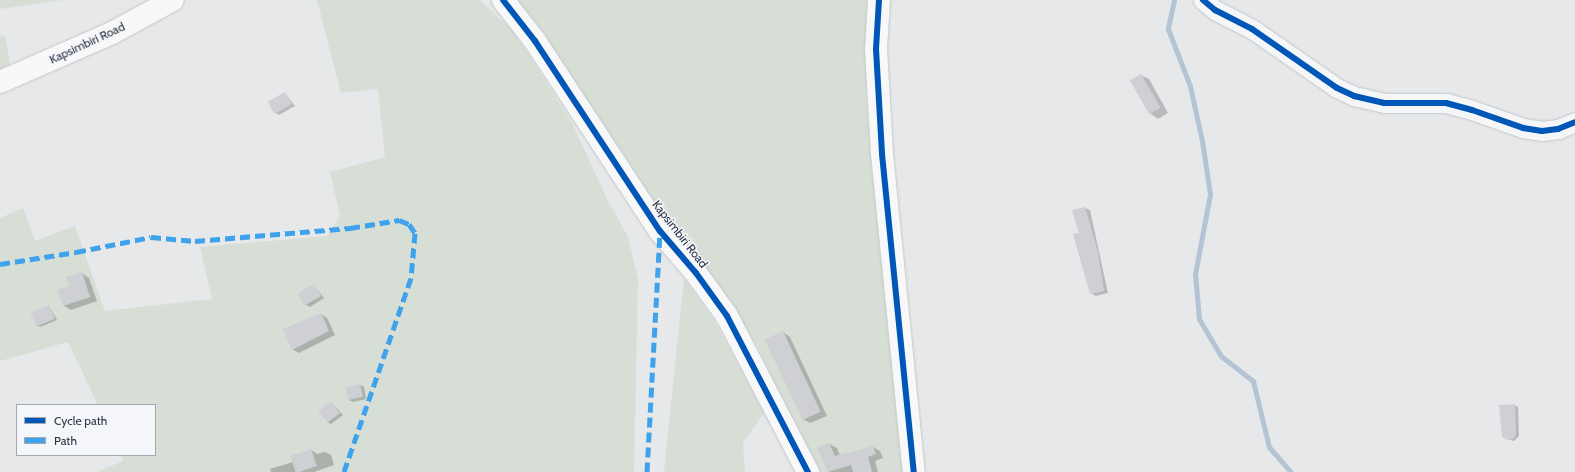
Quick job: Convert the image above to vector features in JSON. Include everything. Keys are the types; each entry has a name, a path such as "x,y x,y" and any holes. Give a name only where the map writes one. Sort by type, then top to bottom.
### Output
{"street":[{"name":"Kapsimbiri Road","path":"0,82 112,33 173,0"},
{"name":"Kapsimbiri Road","path":"503,0 535,41 660,231 696,273 727,316 808,472"},
{"path":"879,0 876,49 882,154 914,472"},
{"path":"1204,0 1214,10 1252,29 1337,88 1354,96 1384,103 1446,103 1488,115 1523,128 1542,131 1558,129 1575,122"}],"shaded area":[{"path":"0,0 63,0 0,9"},
{"path":"317,0 480,0 514,32 571,121 607,199 628,237 638,280 634,472 97,472 123,461 121,456 156,456 156,404 98,404 68,342 0,361 0,218 23,208 35,241 75,226 105,311 212,299 200,247 327,236 340,216 330,172 385,157 378,89 341,93"},
{"path":"512,0 864,0 867,2 866,100 903,472 816,472 757,345 694,255 675,234"},
{"path":"5,35 11,69 0,73 0,36"},
{"path":"684,278 714,320 764,413 743,443 745,472 664,472"}],"building":[{"path":"1141,74 1160,108 1149,114 1130,80"},
{"path":"285,92 292,104 275,114 268,102"},
{"path":"1085,207 1098,252 1104,291 1090,294 1073,234 1079,233 1072,210"},
{"path":"82,272 90,297 63,306 57,290 69,286 66,277"},
{"path":"314,284 321,296 305,306 298,294"},
{"path":"49,305 55,319 36,327 31,313"},
{"path":"321,313 329,331 292,350 283,329"},
{"path":"783,331 821,412 802,420 765,339"},
{"path":"360,384 363,397 348,400 345,387"},
{"path":"331,401 340,413 327,423 318,411"},
{"path":"1515,404 1516,434 1513,439 1508,440 1502,437 1499,405"},
{"path":"829,443 835,456 873,446 876,454 868,457 872,472 853,472 851,465 828,472 817,448"},
{"path":"311,449 317,466 296,472 290,456"}],"waterway":[{"path":"1174,0 1168,29 1190,86 1202,141 1210,194 1195,274 1199,319 1221,356 1253,381 1269,447 1291,472"}],"marked path":[{"path":"0,264 76,252 151,237 195,241 350,228 399,220 409,224 415,233 411,278 344,472"},
{"path":"647,472 660,231"}],"cycle path":[{"path":"503,0 535,41 660,231 696,273 727,316 808,472"},
{"path":"879,0 876,49 882,154 914,472"},
{"path":"1203,0 1215,10 1252,29 1337,88 1354,96 1384,103 1446,103 1472,110 1523,128 1542,131 1558,129 1575,122"}]}
